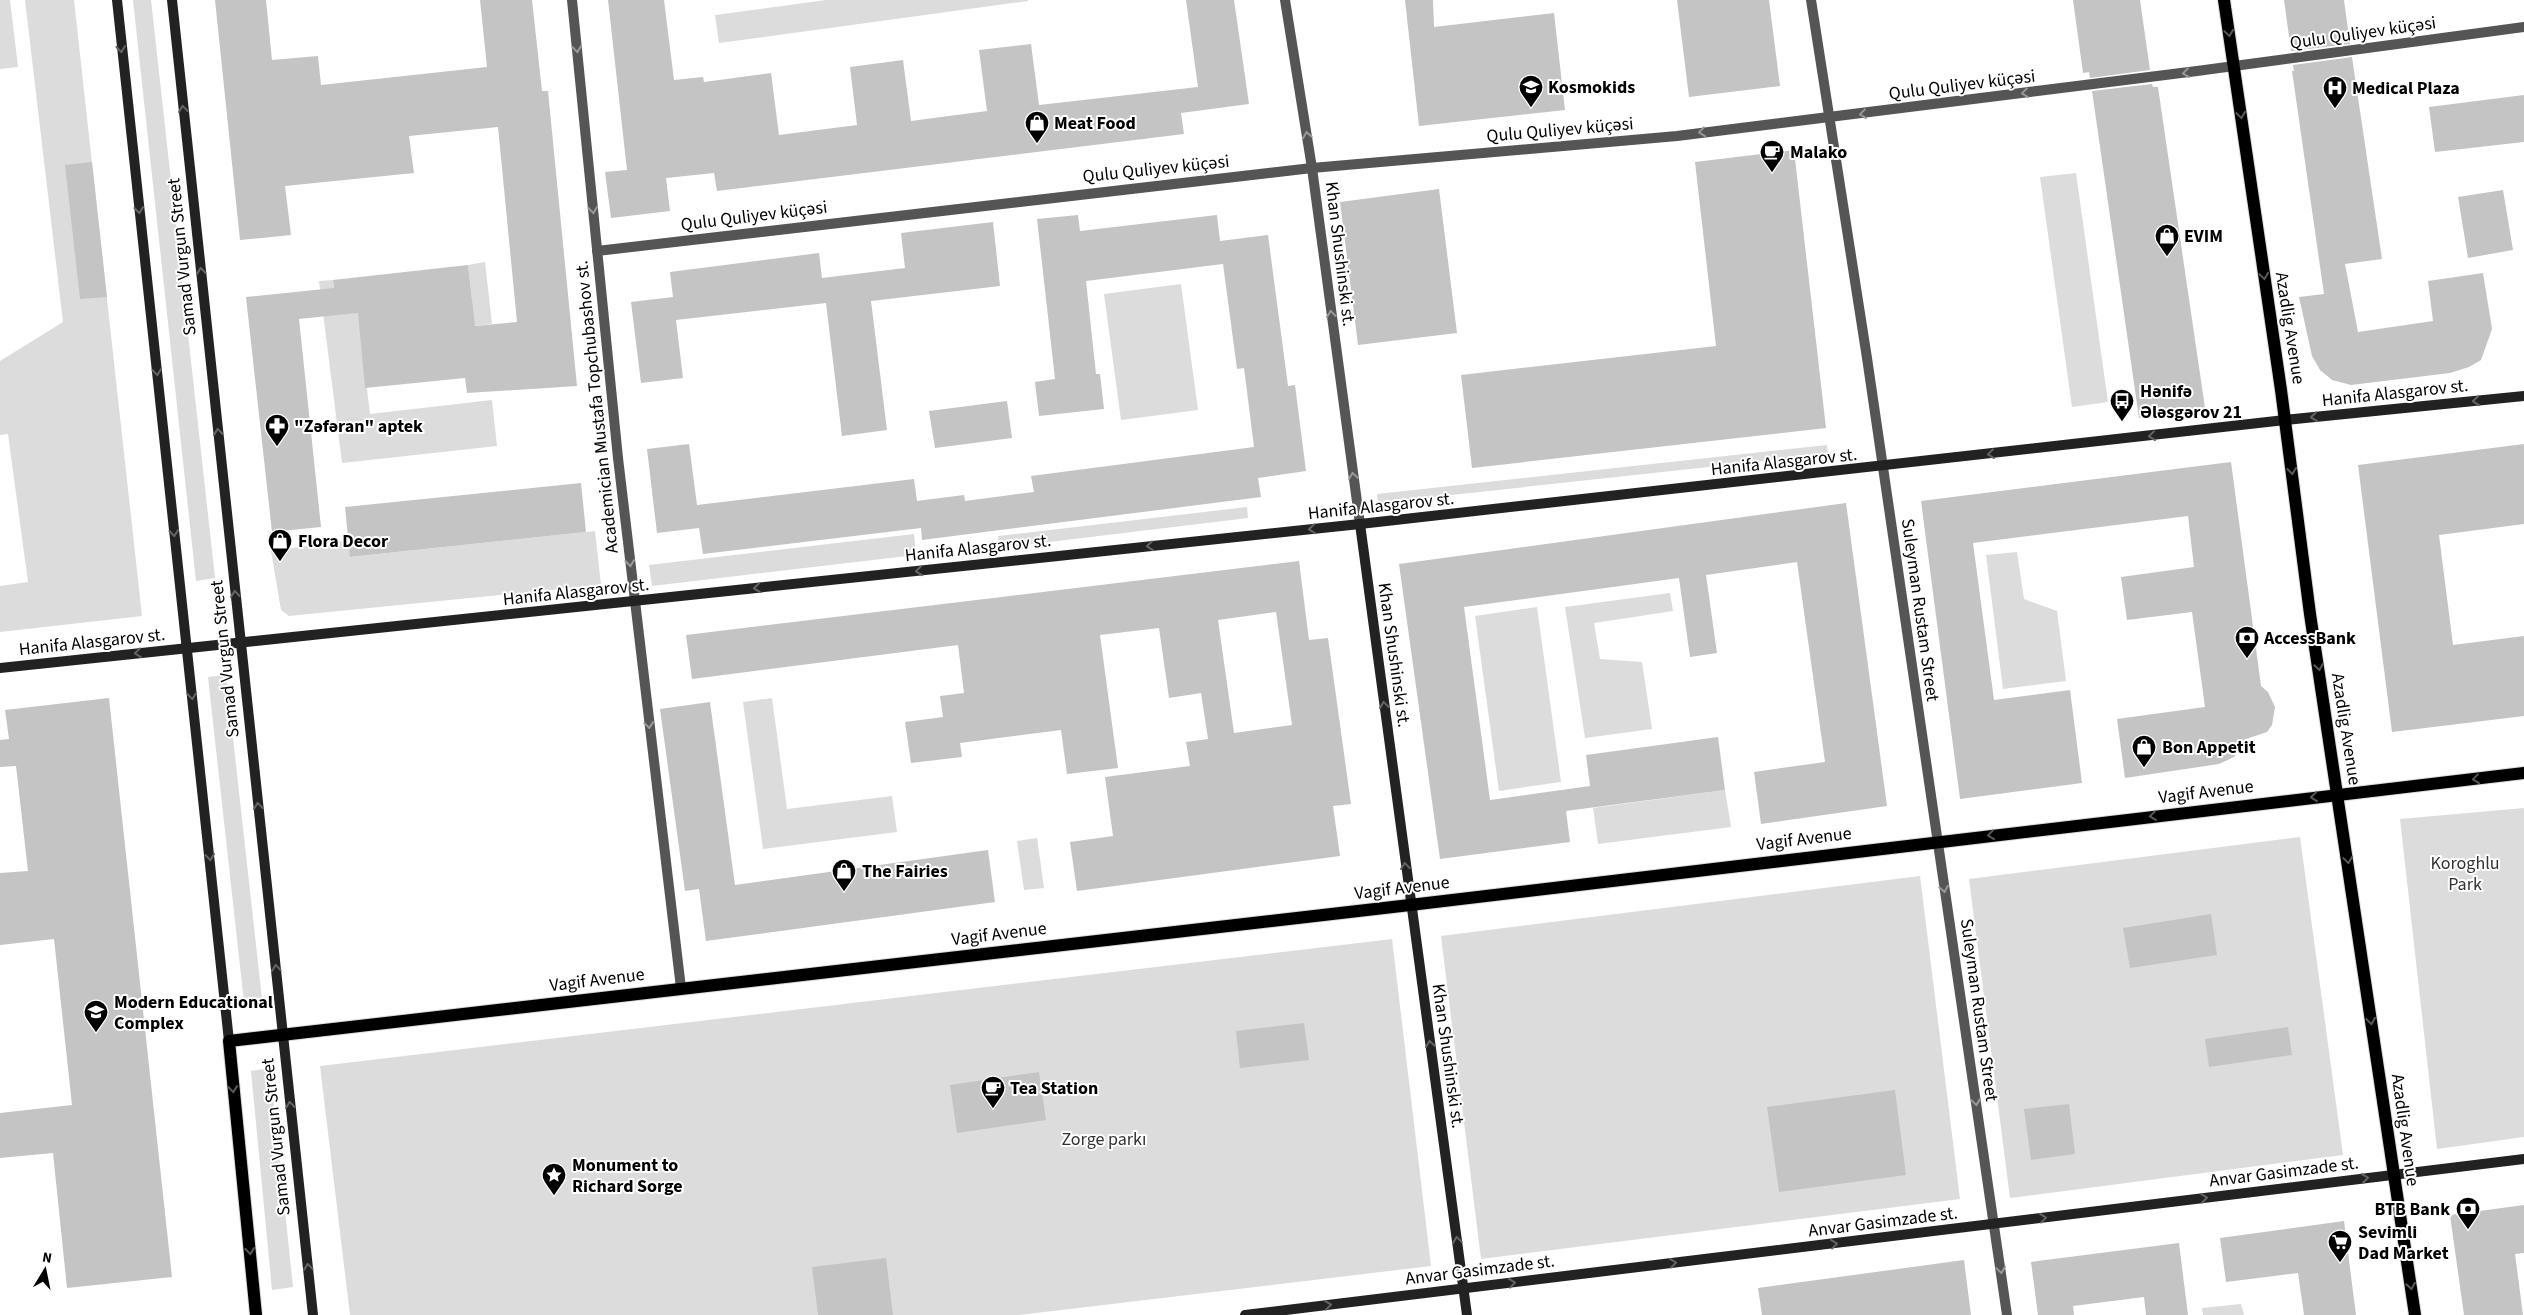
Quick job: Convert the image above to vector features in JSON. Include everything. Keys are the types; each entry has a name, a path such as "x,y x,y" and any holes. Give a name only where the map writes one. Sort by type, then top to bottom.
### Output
{"main road":[{"name":"Samad Vurgun Street","path":"117,0 229,1041 256,1315"},
{"name":"Samad Vurgun Street","path":"172,0 313,1315"},
{"name":"Azadlig Avenue","path":"2224,0 2285,420 2310,614 2415,1315"},
{"name":"Hanifa Alasgarov st.","path":"0,668 1360,524 1883,467 2285,420 2524,396"},
{"name":"Khan Shushinski st.","path":"1360,524 1410,905 1467,1315"},
{"name":"Vagif Avenue","path":"229,1041 1410,905 1937,841 2524,773"},
{"name":"Anvar Gasimzade st.","path":"1245,1315 2524,1159"}],"street":[{"name":"Academician Mustafa Topchubashov st.","path":"572,0 634,602 681,988"},
{"name":"Khan Shushinski st.","path":"1285,0 1312,168 1360,524"},
{"name":"Suleyman Rustam Street","path":"1812,0 1883,467 2007,1315"},
{"name":"Qulu Quliyev küçəsi","path":"597,251 1312,168 1677,136 2234,67 2524,27"}],"green space":[{"path":"0,0 10,0 18,67 0,69"},
{"path":"25,0 74,0 142,616 0,632 0,586 28,582 8,434 0,435 0,361 63,322"},
{"path":"133,0 151,0 215,578 196,581"},
{"path":"826,0 1028,1 719,43 715,15"},
{"path":"2076,173 2108,402 2072,407 2040,177"},
{"path":"485,262 492,324 361,338 370,414 492,400 497,446 342,463 319,281 333,280 337,315 472,300 468,265"},
{"path":"1181,284 1198,410 1121,420 1104,294"},
{"path":"1827,445 1828,454 1378,503 1377,494"},
{"path":"1247,507 1248,518 999,548 998,536"},
{"path":"595,531 601,585 289,616 281,610 271,551 348,540 351,557"},
{"path":"914,534 916,555 652,586 649,565"},
{"path":"2017,552 2024,599 2057,611 2066,681 2003,689 1986,555"},
{"path":"1670,593 1673,611 1594,623 1600,659 1642,662 1652,729 1585,738 1565,607"},
{"path":"1537,607 1561,782 1499,791 1475,616"},
{"path":"226,675 262,999 244,1002 208,677"},
{"path":"772,698 787,809 892,796 897,832 763,849 743,702"},
{"path":"1725,790 1731,827 1598,844 1593,808"},
{"name":"Koroghlu Park","path":"2524,808 2524,1137 2437,1149 2400,819"},
{"path":"2300,837 2343,1155 2010,1198 1969,879"},
{"path":"1037,838 1044,888 1024,890 1017,841"},
{"path":"1920,876 1960,1199 1481,1259 1441,936"},
{"name":"Zorge parkı","path":"1392,939 1431,1266 1019,1315 350,1315 320,1066"},
{"path":"270,1068 293,1287 272,1290 251,1071"},
{"path":"2241,1304 2244,1315 2203,1315 2202,1308"}],"building":[{"path":"215,0 266,0 272,60 318,56 321,85 487,67 480,0 532,0 542,91 548,91 577,386 467,393 465,378 365,388 358,313 299,319 321,527 272,532 246,297 334,288 333,280 468,265 475,326 517,322 498,127 409,136 414,173 285,186 291,235 240,240"},
{"path":"608,0 664,0 674,80 703,77 704,82 771,73 779,135 857,125 850,67 903,60 911,121 987,111 979,50 1031,44 1039,105 1198,87 1186,0 1234,0 1249,104 1181,113 1184,134 717,191 714,173 666,178 670,211 611,218 605,172 627,170"},
{"path":"1405,0 1433,0 1434,27 1554,13 1565,110 1419,126"},
{"path":"1677,0 1769,0 1780,86 1689,97"},
{"path":"2073,0 2140,0 2150,70 2090,78 2089,72 2083,73"},
{"path":"2284,0 2344,0 2350,44 2291,51"},
{"path":"2352,57 2382,259 2345,264 2358,332 2433,321 2428,281 2483,273 2492,329 2481,360 2469,367 2450,373 2351,385 2332,380 2320,370 2312,356 2299,297 2324,294 2292,71 2294,71 2293,65"},
{"path":"2152,84 2153,87 2158,87 2205,408 2139,418 2092,91"},
{"path":"2524,95 2524,142 2435,152 2429,107"},
{"path":"1794,150 1826,428 1472,468 1461,375 1716,346 1695,162"},
{"path":"92,162 107,297 80,299 65,165"},
{"path":"1439,189 1457,333 1358,345 1340,202"},
{"path":"2503,190 2513,250 2468,258 2458,197"},
{"path":"1078,215 1080,231 1217,215 1220,241 1268,235 1288,386 1295,385 1306,471 1258,478 1261,497 922,540 921,528 703,554 699,528 657,533 647,449 689,444 697,505 914,479 917,501 964,495 965,501 1034,492 1031,476 1254,447 1244,368 1237,369 1223,264 1086,281 1096,374 1100,374 1104,409 1039,416 1035,382 1055,379 1037,219"},
{"path":"993,222 1000,286 871,301 887,430 842,436 826,303 676,320 683,378 641,383 631,302 673,297 670,272 819,253 822,278 905,268 901,233"},
{"path":"1007,401 1012,438 935,448 929,411"},
{"path":"2524,444 2524,524 2439,535 2453,645 2524,636 2524,716 2392,732 2358,465"},
{"path":"2231,462 2261,686 2268,692 2275,707 2272,725 2267,732 2246,739 2234,757 2219,764 2125,778 2117,719 2205,707 2192,612 2127,620 2121,577 2194,567 2188,516 1973,543 1994,700 2070,690 2082,783 1960,799 1921,501"},
{"path":"581,483 586,532 350,557 345,507"},
{"path":"1846,503 1887,806 1761,824 1754,772 1825,762 1797,562 1706,575 1717,653 1690,657 1679,578 1464,607 1490,800 1590,786 1586,755 1718,737 1725,790 1566,811 1570,842 1440,859 1399,564"},
{"path":"1299,561 1309,640 1328,638 1351,804 1333,806 1340,856 1077,891 1070,842 1113,836 1105,777 1190,766 1186,742 1208,739 1201,693 1169,698 1159,628 1100,635 1118,768 1067,774 1061,730 960,743 962,757 911,763 905,722 943,717 940,696 964,693 958,645 692,679 686,635","holes":["1276,612 1292,725 1234,733 1218,620"]},
{"path":"109,698 172,1277 67,1288 53,1153 0,1158 0,1113 72,1105 54,939 0,945 0,873 28,871 16,766 0,767 0,740 9,739 5,710"},
{"path":"710,702 735,885 988,850 995,902 706,941 699,889 685,891 660,709"},
{"path":"2211,914 2217,955 2130,968 2123,928"},
{"path":"1304,1023 1309,1060 1240,1068 1236,1031"},
{"path":"2288,1027 2292,1055 2209,1067 2205,1039"},
{"path":"1039,1072 1046,1120 957,1133 950,1085"},
{"path":"1895,1090 1906,1175 1779,1192 1767,1107"},
{"path":"2069,1104 2075,1154 2031,1160 2024,1109"},
{"path":"2524,1205 2524,1253 2515,1254 2523,1315 2464,1315 2450,1215"},
{"path":"2344,1221 2356,1315 2304,1315 2298,1273 2226,1282 2220,1238"},
{"path":"2179,1243 2188,1315 2146,1315 2144,1297 2073,1306 2074,1315 2038,1315 2031,1262"},
{"path":"886,1258 893,1315 818,1315 812,1267"},
{"path":"1964,1260 1971,1315 1762,1315 1758,1288"}],"place":[{"name":"Kosmokids","path":"1531,108"},
{"name":"Medical Plaza","path":"2335,109"},
{"name":"Meat Food","path":"1037,144"},
{"name":"Malako","path":"1772,173"},
{"name":"EVIM","path":"2167,257"},
{"name":"Hənifə Ələsgərov 21","path":"2122,422"},
{"name":"\"Zəfəran\" aptek","path":"277,447"},
{"name":"Flora Decor","path":"280,562"},
{"name":"AccessBank","path":"2247,659"},
{"name":"Bon Appetit","path":"2144,768"},
{"name":"The Fairies","path":"844,892"},
{"name":"Modern Educational Complex","path":"96,1033"},
{"name":"Tea Station","path":"993,1109"},
{"name":"Monument to Richard Sorge","path":"554,1196"},
{"name":"BTB Bank","path":"2468,1230"},
{"name":"Sevimli Dad Market","path":"2340,1263"}]}
